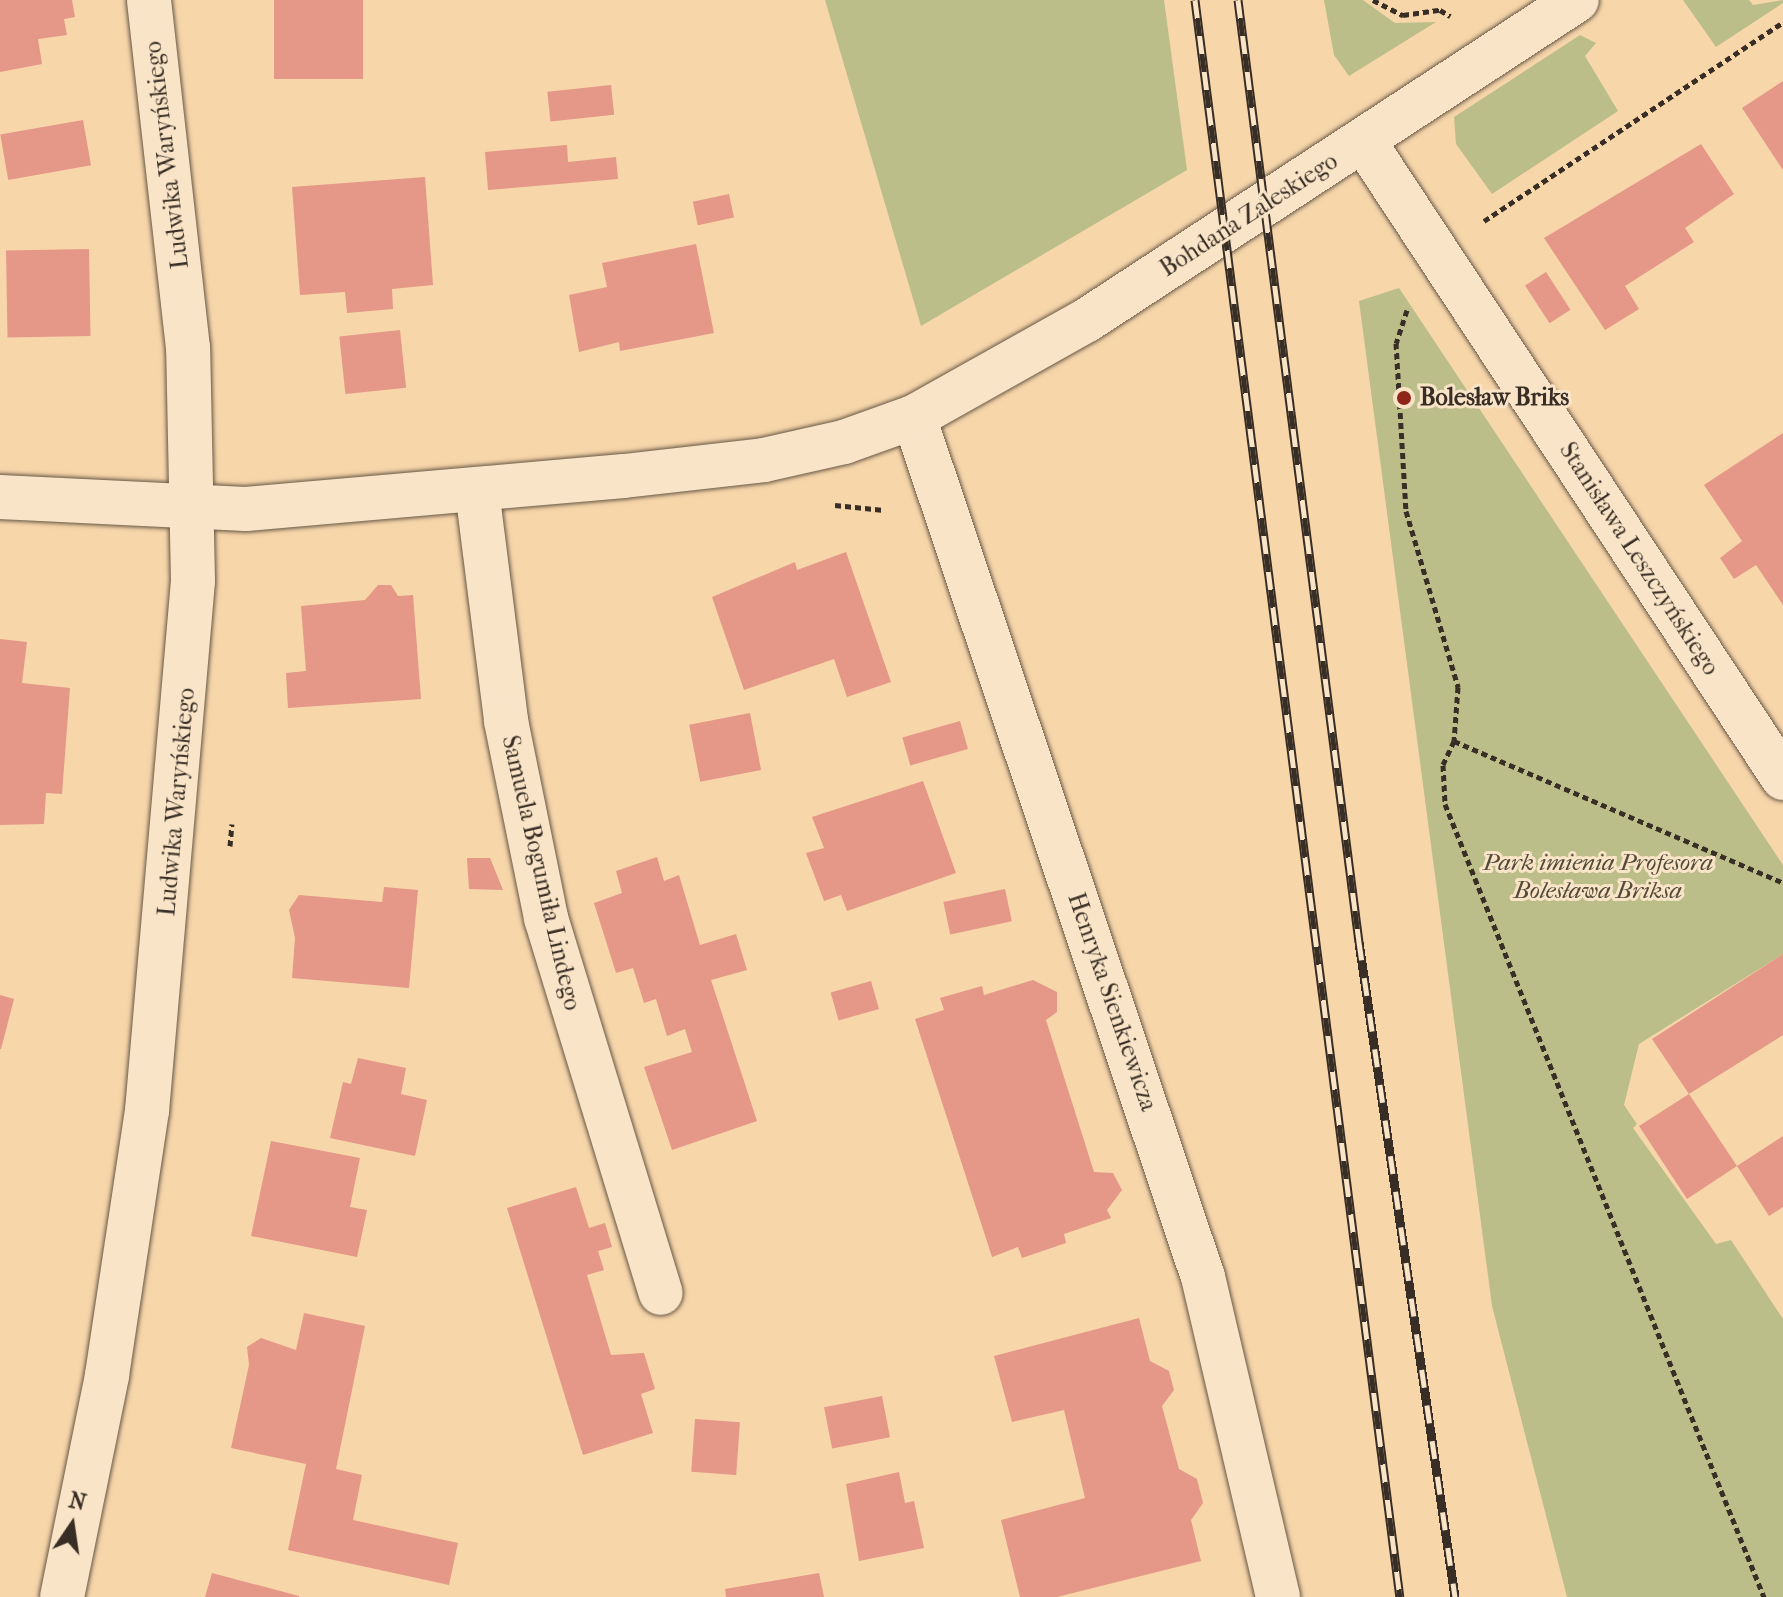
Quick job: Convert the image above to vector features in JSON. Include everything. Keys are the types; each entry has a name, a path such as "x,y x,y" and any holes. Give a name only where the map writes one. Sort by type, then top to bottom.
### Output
{"street":[{"name":"Ludwika Waryńskiego","path":"62,1597 107,1375 147,1111 188,668 194,510 180,265 149,0"},
{"name":"Bohdana Zaleskiego","path":"914,417 1087,320 1577,0"},
{"name":"Stanisława Leszczyńskiego","path":"1363,140 1783,778"},
{"path":"0,497 194,510 477,490 764,460 844,442 914,417"},
{"name":"Henryka Sienkiewicza","path":"914,417 1203,1277 1278,1597"},
{"name":"Samuela Bogumiła Lindego","path":"477,490 506,721 546,918 661,1293"}],"path":[{"path":"1373,0 1403,15 1440,10 1453,18"},
{"path":"1447,28 1459,8"},
{"path":"1764,1597 1445,804 1443,765 1454,741 1458,687 1406,511 1397,362 1398,329 1437,252 1783,22"},
{"path":"1454,741 1783,883"}],"green space":[{"path":"825,0 1164,0 1187,170 921,326"},
{"path":"1324,0 1363,0 1395,23 1436,22 1349,76 1334,55"},
{"path":"1683,0 1749,0 1753,5 1783,0 1783,3 1716,47"},
{"path":"1580,35 1596,43 1585,56 1618,111 1492,194 1456,144 1454,117"},
{"name":"Park imienia Profesora Bolesława Briksa","path":"1399,288 1783,865 1783,954 1639,1044 1624,1105 1637,1124 1633,1128 1716,1244 1731,1240 1783,1319 1783,1597 1567,1597 1492,1306 1359,301"}],"building":[{"path":"0,0 72,0 75,17 64,19 67,35 38,39 42,64 0,72"},
{"path":"274,0 363,0 363,79 274,79"},
{"path":"1783,81 1783,170 1742,108"},
{"path":"611,85 614,115 550,122 547,92"},
{"path":"83,120 91,165 8,180 0,135"},
{"path":"1701,144 1734,194 1685,228 1694,242 1625,286 1639,309 1605,330 1544,238"},
{"path":"567,145 568,162 616,157 618,179 488,190 485,152"},
{"path":"425,177 433,285 392,289 393,309 347,313 345,292 300,295 292,187"},
{"path":"729,194 734,217 698,225 693,202"},
{"path":"696,244 714,333 620,351 619,342 579,352 569,295 607,287 602,263"},
{"path":"89,249 91,336 8,337 6,250"},
{"path":"1546,272 1571,310 1550,323 1525,286"},
{"path":"400,330 406,388 345,394 339,336"},
{"path":"1783,433 1783,605 1756,565 1734,579 1720,558 1742,541 1704,485"},
{"path":"846,552 891,682 847,697 834,659 744,690 712,597 795,562 797,570"},
{"path":"378,585 391,585 398,596 413,595 421,699 288,708 286,673 306,671 301,606 365,600"},
{"path":"0,639 27,642 22,683 70,688 62,794 46,793 44,824 0,825"},
{"path":"750,713 761,770 700,782 689,725"},
{"path":"960,721 968,749 910,765 902,738"},
{"path":"923,781 956,873 847,911 841,895 824,901 806,853 824,848 812,817"},
{"path":"657,857 664,881 679,875 700,945 736,934 747,970 711,980 757,1121 672,1150 644,1067 692,1052 685,1029 667,1036 656,999 644,1003 633,968 616,973 594,903 622,893 616,871"},
{"path":"467,858 490,858 503,890 469,889"},
{"path":"384,887 418,890 409,988 292,978 295,938 289,910 299,895 382,902"},
{"path":"1005,889 1012,921 950,934 943,902"},
{"path":"1783,954 1783,1035 1689,1094 1652,1039"},
{"path":"1033,980 1057,992 1057,1012 1046,1020 1094,1172 1113,1173 1122,1190 1107,1210 1111,1218 1064,1234 1066,1243 1022,1258 1018,1247 992,1257 915,1019 944,1010 940,998 982,986 984,995"},
{"path":"871,981 879,1009 839,1020 831,993"},
{"path":"0,995 14,999 1,1049 0,1049"},
{"path":"358,1058 406,1068 401,1094 427,1100 415,1156 330,1138 343,1082 351,1084"},
{"path":"1689,1094 1737,1166 1687,1199 1639,1126"},
{"path":"1783,1136 1783,1207 1769,1216 1737,1166"},
{"path":"271,1141 360,1158 350,1207 367,1210 357,1257 251,1236"},
{"path":"576,1187 589,1228 605,1223 612,1247 598,1251 604,1270 587,1275 611,1355 644,1353 655,1389 641,1394 653,1433 583,1455 507,1208"},
{"path":"304,1313 365,1326 336,1469 362,1475 353,1520 458,1543 449,1585 288,1550 306,1464 231,1448 249,1365 247,1347 261,1338 296,1350"},
{"path":"1139,1318 1150,1361 1169,1371 1174,1390 1162,1406 1179,1469 1197,1479 1203,1503 1191,1520 1201,1561 1057,1597 1020,1597 1001,1520 1085,1498 1064,1410 1012,1422 994,1356"},
{"path":"882,1396 890,1437 832,1448 824,1407"},
{"path":"695,1419 740,1422 736,1475 691,1472"},
{"path":"899,1472 905,1503 914,1501 924,1548 859,1561 846,1484"},
{"path":"212,1573 299,1596 299,1597 205,1597"},
{"path":"819,1573 824,1597 726,1597 725,1589"}],"railway":[{"path":"1195,0 1400,1597"},
{"path":"1238,0 1359,942 1455,1597"}],"place":[{"name":"Bolesław Briks","path":"1404,398"}]}
